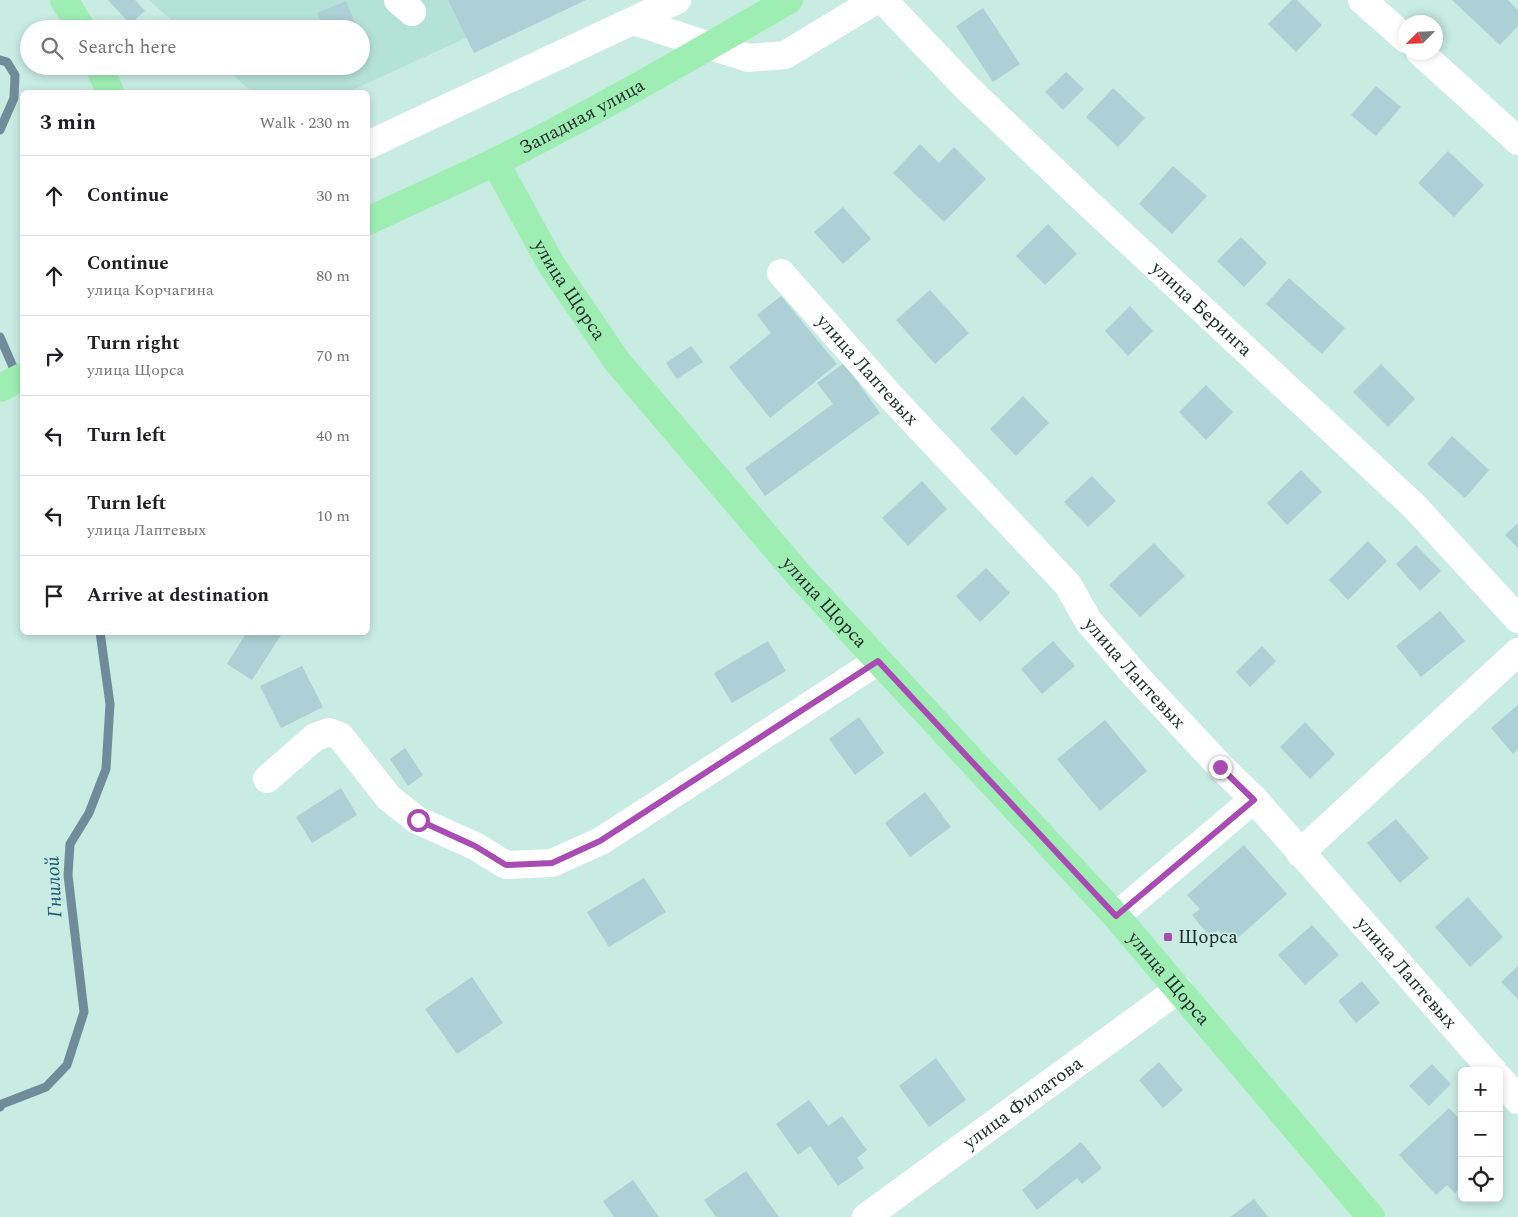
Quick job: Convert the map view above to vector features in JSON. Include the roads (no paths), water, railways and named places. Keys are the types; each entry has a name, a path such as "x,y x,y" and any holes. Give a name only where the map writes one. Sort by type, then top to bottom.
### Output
{"main road":[{"path":"64,0 76,20"},
{"name":"Западная улица","path":"370,220 495,162 545,136 676,65 789,0"},
{"path":"102,75 109,90"},
{"name":"улица Щорса","path":"495,162 551,264 616,360 798,574 1116,916 1371,1217"},
{"path":"0,388 20,378"}],"street":[{"path":"370,144 677,0"},
{"path":"633,21 748,58 785,55 876,0"},
{"name":"улица Беринга","path":"883,0 973,94 1414,506 1518,619"},
{"path":"1362,0 1398,32"},
{"path":"1429,60 1518,141"},
{"name":"улица Лаптевых","path":"781,273 892,397 1068,585 1089,622 1195,739 1254,800 1490,1067"},
{"path":"1300,853 1518,652"},
{"path":"267,779 315,737 329,732 340,736 389,798 418,820 475,846 506,865 552,863 600,841 878,661"},
{"path":"1116,916 1254,800"},
{"name":"улица Филатова","path":"866,1217 1179,989"},
{"path":"1503,1083 1518,1100"}],"waterway":[{"name":"Гнилой","path":"0,60 7,62 15,75 14,98 0,130"},
{"name":"Гнилой","path":"0,337 17,376"},
{"name":"Гнилой","path":"0,1107 2,1104 46,1087 67,1065 84,1012 68,875 70,844 89,813 106,769 110,704 100,635"}],"place":[{"name":"Щорса","path":"1168,937"}]}
